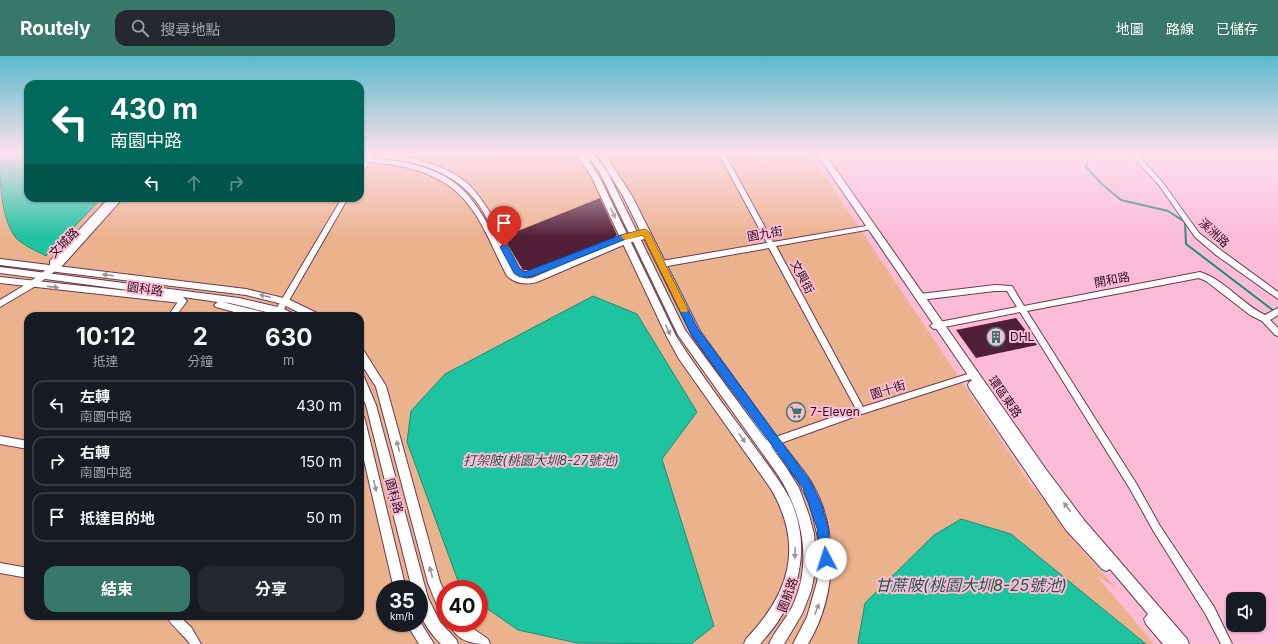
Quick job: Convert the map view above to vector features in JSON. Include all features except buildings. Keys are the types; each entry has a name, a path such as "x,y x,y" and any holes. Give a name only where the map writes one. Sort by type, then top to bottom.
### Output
{"street":[{"path":"449,181 469,201 479,215 510,274 515,279 520,281 534,280 630,238 646,234"},
{"path":"598,181 630,238 672,337 775,485 787,507 796,548 794,572 787,593 776,615 751,644"},
{"name":"園航路","path":"607,181 630,238 681,332 782,471 796,494 805,519 810,548 809,577 801,604 787,630 776,644"},
{"path":"619,181 662,264 694,331 807,485 816,506 823,528 826,559 823,585 820,602 800,644"},
{"name":"文興街","path":"737,181 861,411"},
{"name":"環區東路","path":"835,181 920,297 970,376 1070,526 1115,576 1172,644"},
{"name":"環區東路","path":"839,181 937,325"},
{"name":"溪洲路","path":"1159,181 1197,235 1220,254 1278,296"},
{"name":"文城路","path":"53,269 53,263 109,202"},
{"name":"文城路","path":"53,269 116,202"},
{"path":"279,312 343,202"},
{"name":"園九街","path":"662,264 869,227"},
{"path":"0,262 230,290 285,301 306,312"},
{"path":"0,304 53,269"},
{"name":"園科路","path":"0,270 239,301 275,312"},
{"name":"開和路","path":"937,325 1200,276 1208,279 1253,312 1273,314 1278,333"},
{"path":"0,280 183,301 229,307 248,312"},
{"path":"920,297 1006,287 1009,288 1133,486 1157,530 1210,611 1227,644"},
{"path":"175,312 183,301"},
{"path":"364,360 381,386 436,588"},
{"name":"環區東路","path":"970,376 1080,524 1182,644"},
{"name":"園十街","path":"764,446 774,441 861,411 970,376"},
{"name":"園科路","path":"364,389 371,405 416,580"},
{"path":"364,437 398,580"},
{"path":"0,440 24,444"},
{"path":"0,568 24,572"},
{"name":"園科路","path":"428,614 432,624 450,644"},
{"path":"177,620 188,630 196,644"},
{"path":"419,632 427,644"},
{"path":"465,632 483,644"}],"shaded area":[{"path":"0,181 24,181 24,202 364,202 364,181 828,181 1033,488 1035,488 1073,540 1116,588 1097,576 1154,644 0,644"}],"water":[{"path":"0,181 24,181 24,202 98,202 46,256 27,246 16,238 7,220 2,198"},
{"name":"打架陂(桃園大圳8-27號池)","path":"593,296 637,314 697,412 662,459 714,626 691,644 577,643 518,630 488,609 488,580 458,580 407,442 411,411 445,374"},
{"name":"甘蔗陂(桃園大圳8-25號池)","path":"961,519 1011,534 1146,644 859,644 858,642 865,603 934,535"}],"waterway":[{"path":"1100,181 1121,200 1168,211 1185,222 1186,244 1278,314"}],"slow traffic":[{"path":"625,237 645,232 684,310"}],"place":[{"name":"DHL","path":"996,337"},
{"name":"7-Eleven","path":"796,412"}],"route":[{"path":"504,247 519,274 525,275 624,237 645,232 694,331 807,485 823,528 826,559"}]}
